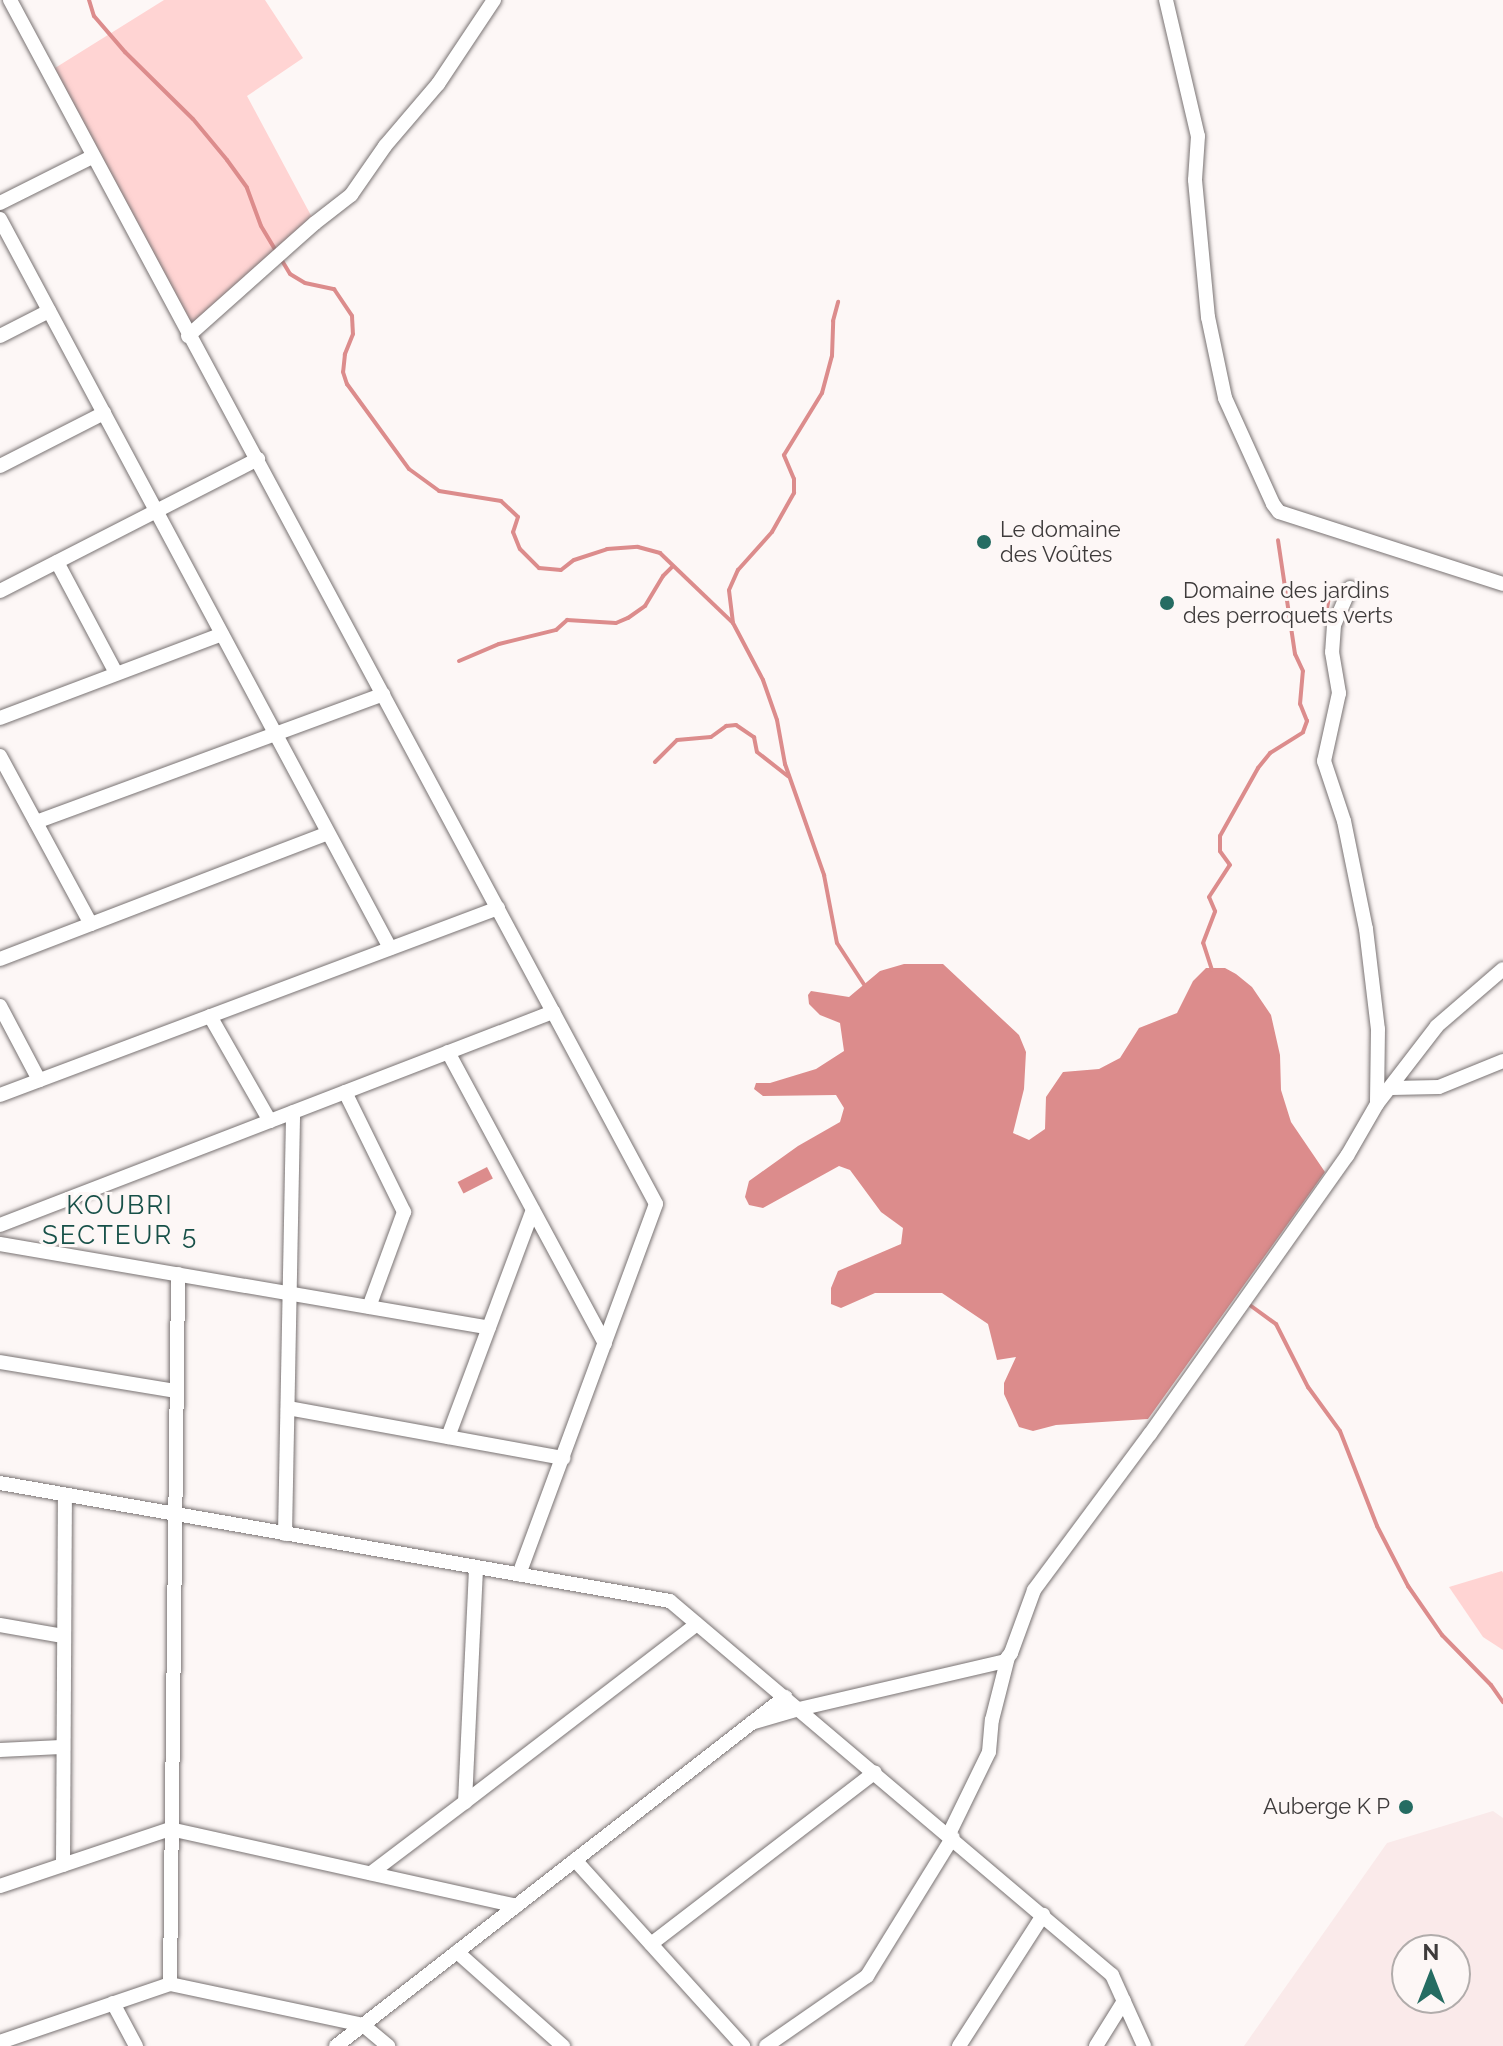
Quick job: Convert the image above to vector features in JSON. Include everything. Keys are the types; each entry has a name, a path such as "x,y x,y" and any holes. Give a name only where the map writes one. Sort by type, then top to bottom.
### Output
{"street":[{"path":"10,0 656,1204 519,1575"},
{"path":"188,336 351,195 385,146 438,84 494,0"},
{"path":"1166,0 1198,136 1195,180 1211,331 1225,398 1273,504 1279,512 1503,584"},
{"path":"0,203 92,157"},
{"path":"0,219 390,948"},
{"path":"0,336 49,311"},
{"path":"0,466 104,413"},
{"path":"0,591 258,459"},
{"path":"57,562 116,673"},
{"path":"1350,588 1334,625 1332,652 1339,693 1324,761 1344,821 1366,929 1378,1029 1377,1104"},
{"path":"0,718 222,634"},
{"path":"36,822 383,694"},
{"path":"0,756 91,924"},
{"path":"0,959 328,833"},
{"path":"0,1095 498,908"},
{"path":"766,2046 867,1976 951,1836 989,1752 992,1720 1008,1657 1034,1590 1150,1434 1330,1181 1377,1104 1437,1026 1503,969"},
{"path":"0,1006 39,1080"},
{"path":"0,1225 553,1012"},
{"path":"210,1016 270,1121"},
{"path":"448,1052 605,1343"},
{"path":"1392,1088 1439,1087 1503,1061"},
{"path":"345,1092 404,1212 369,1307"},
{"path":"285,1534 293,1112"},
{"path":"448,1437 533,1210"},
{"path":"0,1244 489,1328"},
{"path":"170,1984 178,1274"},
{"path":"0,1362 176,1391"},
{"path":"288,1408 563,1458"},
{"path":"0,1483 670,1601 1112,1975 1144,2046"},
{"path":"63,1865 61,1747 65,1495"},
{"path":"465,1802 476,1567"},
{"path":"371,1873 697,1624"},
{"path":"0,1625 63,1636"},
{"path":"751,1723 969,1670 1008,1657"},
{"path":"336,2046 785,1697"},
{"path":"0,1750 61,1747"},
{"path":"651,1944 875,1772"},
{"path":"0,1886 170,1829 517,1906"},
{"path":"575,1860 743,2046"},
{"path":"959,2046 1043,1915"},
{"path":"457,1952 563,2046"},
{"path":"0,2042 170,1984 363,2025 388,2046"},
{"path":"1096,2046 1124,2001"},
{"path":"113,2003 136,2046"}],"shaded area":[{"path":"164,0 265,0 303,58 247,96 315,223 188,336 47,73"},
{"path":"904,964 943,964 1019,1035 1026,1052 1024,1089 1013,1133 1029,1140 1045,1129 1046,1097 1063,1072 1099,1069 1120,1058 1139,1028 1177,1013 1193,981 1206,968 1225,968 1236,974 1252,987 1271,1015 1280,1055 1281,1090 1291,1122 1325,1172 1148,1419 1056,1425 1033,1431 1019,1427 1004,1394 1004,1383 1016,1357 997,1360 988,1324 942,1293 875,1293 841,1308 831,1304 831,1288 838,1271 901,1244 903,1228 881,1212 850,1170 839,1166 763,1208 749,1205 745,1197 749,1181 798,1146 840,1122 844,1108 836,1095 763,1096 754,1089 756,1083 770,1083 816,1069 844,1051 840,1023 820,1015 809,1004 808,995 811,991 849,997 880,971"},
{"path":"487,1167 493,1179 463,1194 458,1182"},
{"path":"1502,1571 1503,1650 1483,1637 1449,1587"},
{"path":"1493,1811 1503,1818 1503,2046 1244,2046 1387,1843"}],"waterway":[{"path":"89,0 94,16 125,52 193,119 227,160 247,188 261,226 276,251"},
{"path":"281,259 290,274 305,283 334,289 352,316 353,334 345,354 343,372 347,384 409,469 439,491 501,501 518,517 513,532 520,549 539,568 561,570 574,560 607,549 638,547 660,553 733,623 763,680 777,720 785,764 824,875 837,943 865,986"},
{"path":"733,623 729,590 738,570 772,532 794,493 794,479 784,455 822,393 832,356 833,321 838,302"},
{"path":"1212,970 1203,943 1215,911 1209,897 1230,865 1220,851 1220,836 1258,768 1270,753 1303,732 1307,721 1300,704 1303,671 1295,654 1278,540"},
{"path":"459,661 499,644 556,630 567,620 616,623 628,618 645,606 663,576 673,566"},
{"path":"1293,623 1318,620 1326,613 1330,592"},
{"path":"655,762 677,740 711,737 726,726 736,725 754,737 757,752 788,776"},
{"path":"1247,1303 1276,1324 1308,1387 1340,1431 1377,1526 1408,1586 1442,1635 1491,1685 1503,1702"}],"place":[{"name":"Le domaine des Voûtes","path":"984,542"},
{"name":"Domaine des jardins des perroquets verts","path":"1167,603"},
{"name":"Auberge K P","path":"1406,1807"}],"district":[{"name":"KOUBRI SECTEUR 5","path":"120,1221"}]}
